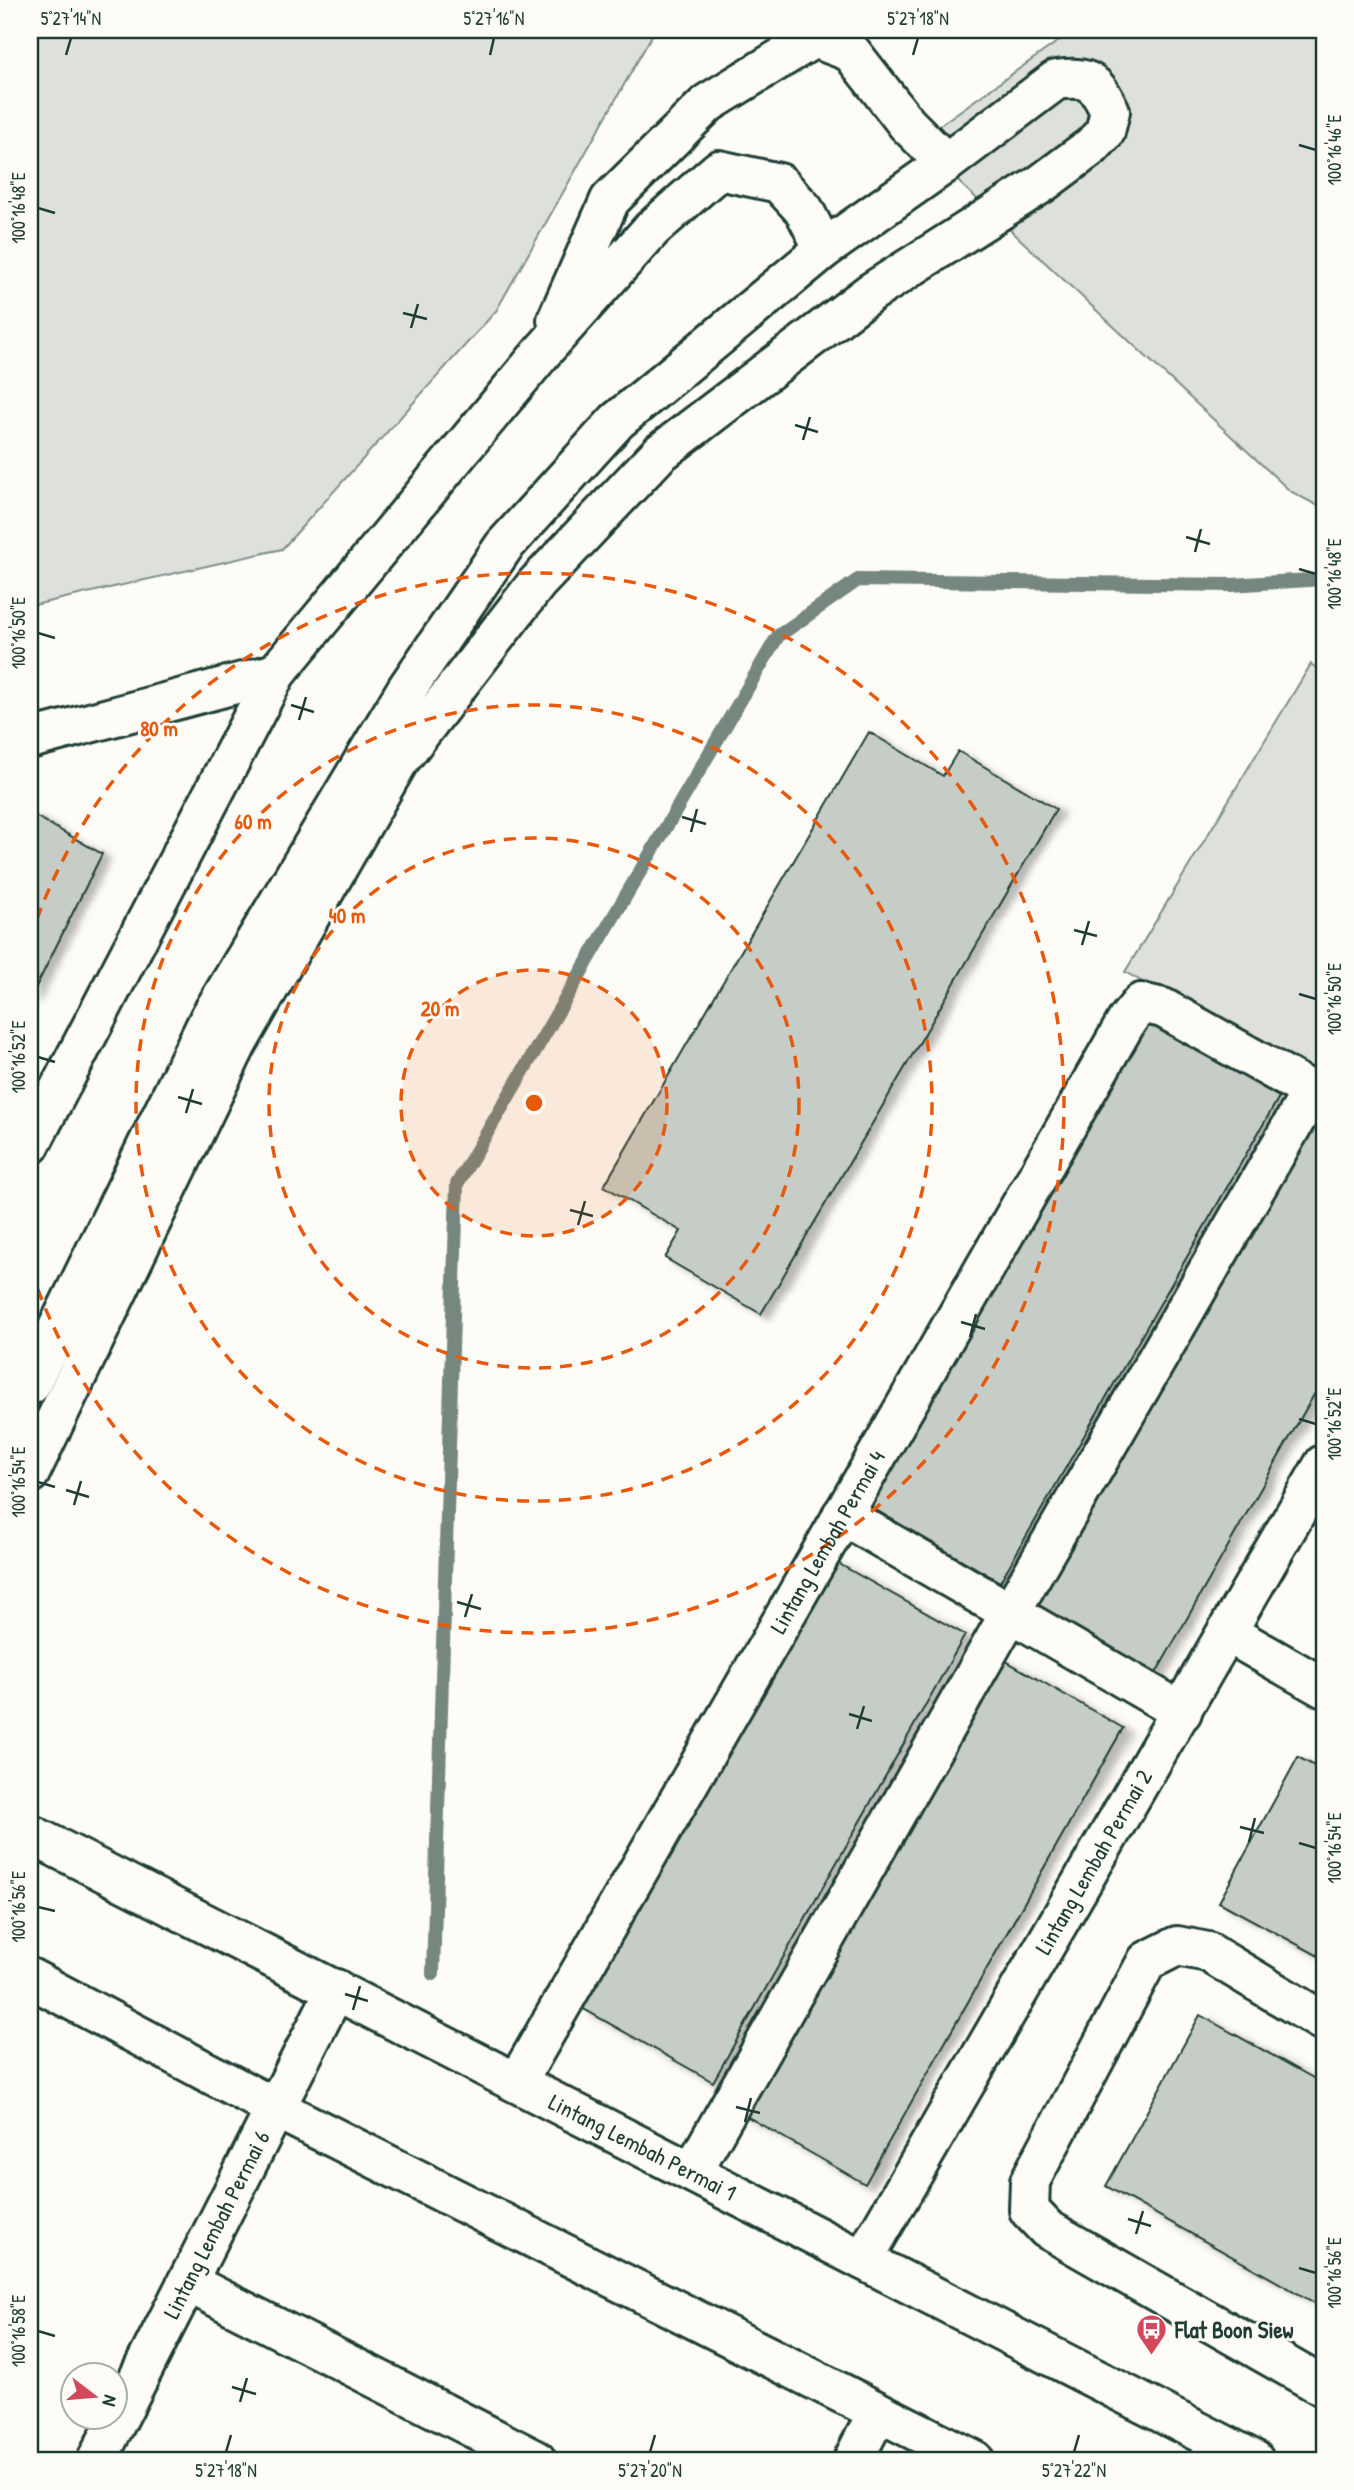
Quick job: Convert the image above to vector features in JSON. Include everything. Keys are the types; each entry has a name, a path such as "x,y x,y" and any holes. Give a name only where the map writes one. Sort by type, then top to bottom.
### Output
{"street":[{"path":"543,351 610,200 708,103 814,38 851,52 907,124 946,163"},
{"path":"30,1385 210,1017 406,690 503,545 617,421 824,249 946,163 1056,80 1078,77 1098,88 1110,111 1105,132 1092,146 1041,184 870,293 660,453 537,583 398,762 250,1020 30,1473"},
{"path":"30,1145 276,673 543,351 652,229 719,170 779,183 804,210 824,249"},
{"path":"30,739 276,673"},
{"name":"Lintang Lembah Permai 4","path":"517,2082 1128,1019 1140,1003 1163,1008 1318,1095"},
{"path":"692,2172 1010,1612 1318,1095"},
{"name":"Lintang Lembah Permai 2","path":"863,2260 1324,1464"},
{"path":"842,1515 1182,1712"},
{"path":"1228,1633 1324,1688"},
{"name":"Lintang Lembah Permai 1","path":"30,1833 1254,2460"},
{"path":"1324,2022 1208,1952 1177,1946 1147,1961 1030,2181 1029,2210 1047,2229 1324,2387"},
{"path":"30,1978 275,2108 974,2460"},
{"name":"Lintang Lembah Permai 6","path":"99,2459 336,1989"},
{"path":"187,2282 536,2460"},
{"path":"853,2460 878,2412"}],"shaded area":[{"path":"30,30 655,30 496,311 282,549 30,606"},
{"path":"1074,30 1324,30 1324,509 1290,491 916,142"},
{"path":"1311,664 1324,674 1324,1085 1125,972"}],"building":[{"path":"869,732 943,776 958,751 1056,809 761,1314 665,1258 681,1231 604,1186"},
{"path":"30,813 102,854 30,999"},
{"path":"1140,1017 1279,1097 1000,1582 862,1502"},
{"path":"1316,1116 1324,1121 1324,1377 1151,1682 1033,1615"},
{"path":"834,1561 965,1635 713,2082 582,2008"},
{"path":"999,1657 1123,1728 865,2184 741,2113"},
{"path":"1298,1757 1324,1771 1324,1959 1219,1902"},
{"path":"1200,2015 1324,2084 1324,2308 1106,2186"}],"waterway":[{"path":"433,1974 457,1184 778,636 858,580 1231,585 1324,579"}],"place":[{"name":"Flat Boon Siew","path":"1152,2357"}]}
